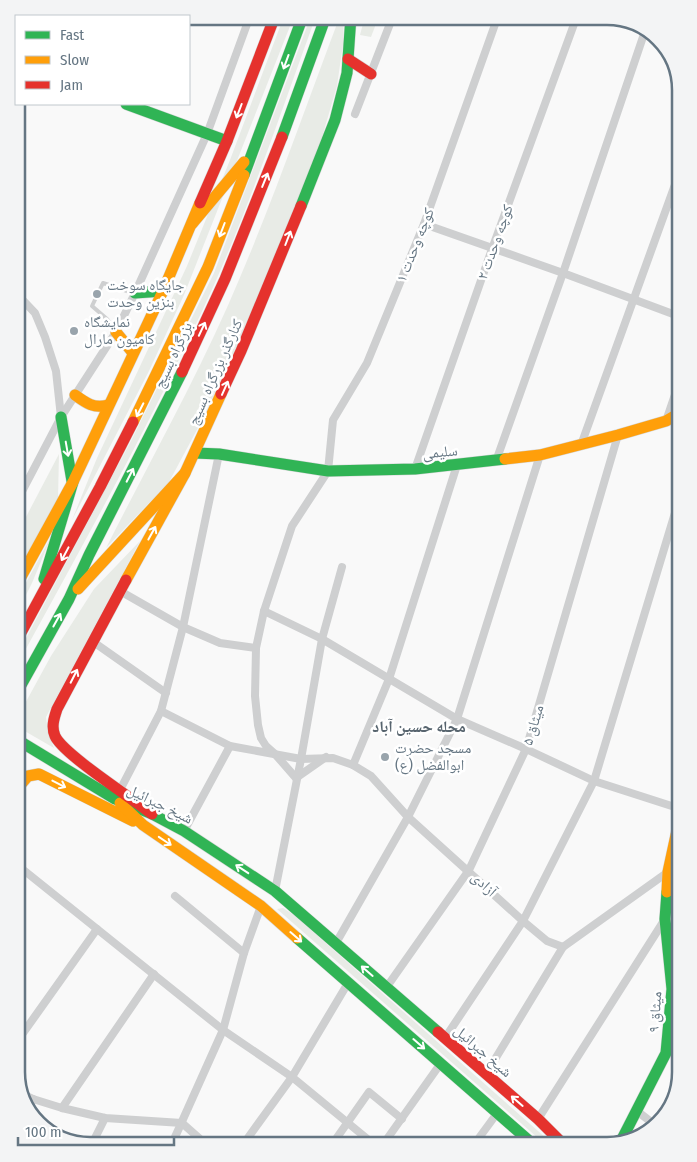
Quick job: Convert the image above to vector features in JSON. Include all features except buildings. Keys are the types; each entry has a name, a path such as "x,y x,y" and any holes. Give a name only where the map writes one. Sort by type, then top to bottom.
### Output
{"main road":[{"path":"25,570 73,482 163,291 227,141 272,25"},
{"name":"بزرگراه بسیج","path":"25,626 100,487 156,377 208,267 300,25"},
{"name":"بزرگراه بسیج","path":"25,678 68,599 171,396 225,279 272,164 323,25"},
{"name":"کنارگذر بزرگراه بسیج","path":"117,794 58,742 52,730 53,719 92,641 185,473 241,351 335,120 347,72 350,25"},
{"path":"348,59 371,74"},
{"path":"129,105 227,141"},
{"path":"192,224 253,152"},
{"path":"135,293 163,291"},
{"path":"116,332 133,353"},
{"path":"75,395 92,407 100,408 108,405"},
{"path":"34,610 73,482 61,417"},
{"name":"سلیمی","path":"195,452 328,470 415,469 540,455 618,435 666,421 672,417"},
{"path":"68,599 185,473"},
{"path":"25,744 117,794"},
{"path":"25,777 32,773 39,774 142,826"},
{"name":"شیخ جبرائیل","path":"117,794 184,831 275,891 445,1038 556,1137"},
{"name":"شیخ جبرائیل","path":"117,794 142,826 261,906 525,1137"},
{"name":"میثاق ۹","path":"672,853 668,872 665,919 672,965"},
{"name":"میثاق ۹","path":"624,1135 666,1053 672,1016"}],"street":[{"path":"25,486 61,417 116,332 135,293 207,134 247,25"},
{"path":"355,114 390,25"},
{"name":"کوچه وحدت ۱","path":"328,470 333,420 367,363 424,224 495,25"},
{"name":"کوچه وحدت ۲","path":"415,469 492,249 574,25"},
{"path":"496,461 563,273 643,36"},
{"path":"581,445 672,193"},
{"path":"424,224 672,314"},
{"path":"25,302 35,313 56,371 61,417"},
{"path":"666,421 672,403"},
{"name":"میثاق ۵","path":"386,988 469,870 526,749 618,435"},
{"path":"117,794 161,711 183,627 219,454"},
{"path":"336,944 408,817 457,719 540,455"},
{"path":"353,765 389,679 457,465"},
{"path":"296,778 266,746 261,738 255,696 256,648 264,611 292,526 328,470"},
{"path":"445,1038 524,921 594,781 672,523"},
{"path":"275,891 322,638 342,567"},
{"path":"120,591 183,627 220,644 256,648"},
{"path":"264,611 322,638 457,719 594,781 672,808"},
{"path":"92,641 166,693"},
{"name":"آزادی","path":"161,711 230,746 301,759 326,757 353,765 371,776 408,817 524,921 547,940 563,946"},
{"path":"184,831 230,746"},
{"path":"296,778 326,757"},
{"path":"25,872 224,1030 292,1077 365,1137"},
{"path":"486,1074 563,946 668,872 672,874"},
{"path":"175,896 244,953"},
{"path":"175,1137 224,1030 244,953 261,906"},
{"path":"538,1120 665,919"},
{"path":"25,1030 97,929"},
{"path":"62,1108 154,974"},
{"path":"249,1137 292,1077 348,983"},
{"path":"389,1137 441,1063"},
{"path":"337,1137 369,1092 402,1119"},
{"path":"33,1099 105,1118 182,1123 198,1137"},
{"path":"637,1111 650,1121"},
{"path":"480,1137 498,1112"},
{"path":"96,1137 105,1118"}],"lane":[{"path":"116,332 107,319 92,306 103,283 135,293"}],"shaded area":[{"path":"281,25 290,25 184,295 149,371 72,520 97,458 187,266 230,160"},
{"path":"308,25 313,25 255,185 214,285 144,430 25,650 25,640 131,441 214,273"},
{"path":"337,25 344,25 337,86 320,144 292,218 242,335 199,426 169,482 106,548 210,345 267,211"},
{"path":"363,25 376,25 371,37 360,35"},
{"path":"59,454 58,499 25,560 25,519"},
{"path":"52,535 25,597 25,584"},
{"path":"140,541 46,717 48,733 54,748 25,731 25,704 51,656 94,589"},
{"path":"283,908 294,915 545,1137 537,1137 277,909"}],"traffic: fast":[{"path":"244,175 300,25"},
{"path":"282,137 323,25"},
{"path":"301,206 335,120 347,73 350,25"},
{"path":"129,105 227,141"},
{"path":"135,293 163,291"},
{"path":"25,678 69,599 89,555 182,372"},
{"path":"61,417 72,481"},
{"path":"195,453 219,454 328,471 415,469 505,459"},
{"path":"44,579 73,482"},
{"path":"25,744 115,799 152,814 184,831 275,891 438,1032"},
{"path":"667,892 665,919 672,989"},
{"path":"297,938 525,1137"},
{"path":"624,1135 666,1053 672,989"}],"traffic: slow":[{"path":"192,224 244,162"},
{"path":"133,422 208,267 244,175"},
{"path":"25,570 73,482 163,291 200,203"},
{"path":"116,332 133,353"},
{"path":"126,580 185,473 221,394"},
{"path":"75,395 94,406 108,405"},
{"path":"505,459 540,455 618,435 666,421 672,417"},
{"path":"78,589 185,473"},
{"path":"25,780 28,776 39,774 133,821"},
{"path":"120,803 143,825 261,906 297,938"},
{"path":"667,892 668,872 672,854"}],"traffic: jam":[{"path":"200,203 227,141 272,25"},
{"path":"348,59 371,74"},
{"path":"182,372 225,279 282,137"},
{"path":"221,394 241,351 301,206"},
{"path":"25,625 133,422"},
{"path":"126,580 57,709 53,729 55,736 71,754 152,814"},
{"path":"438,1032 556,1137"}],"place":[{"name":"جایگاه سوخت بنزین وحدت","path":"97,294"},
{"name":"نمایشگاه کامیون مارال","path":"74,331"},
{"name":"مسجد حضرت ابوالفضل (ع)","path":"385,757"}],"district":[{"name":"محله حسین آباد","path":"419,726"}]}
